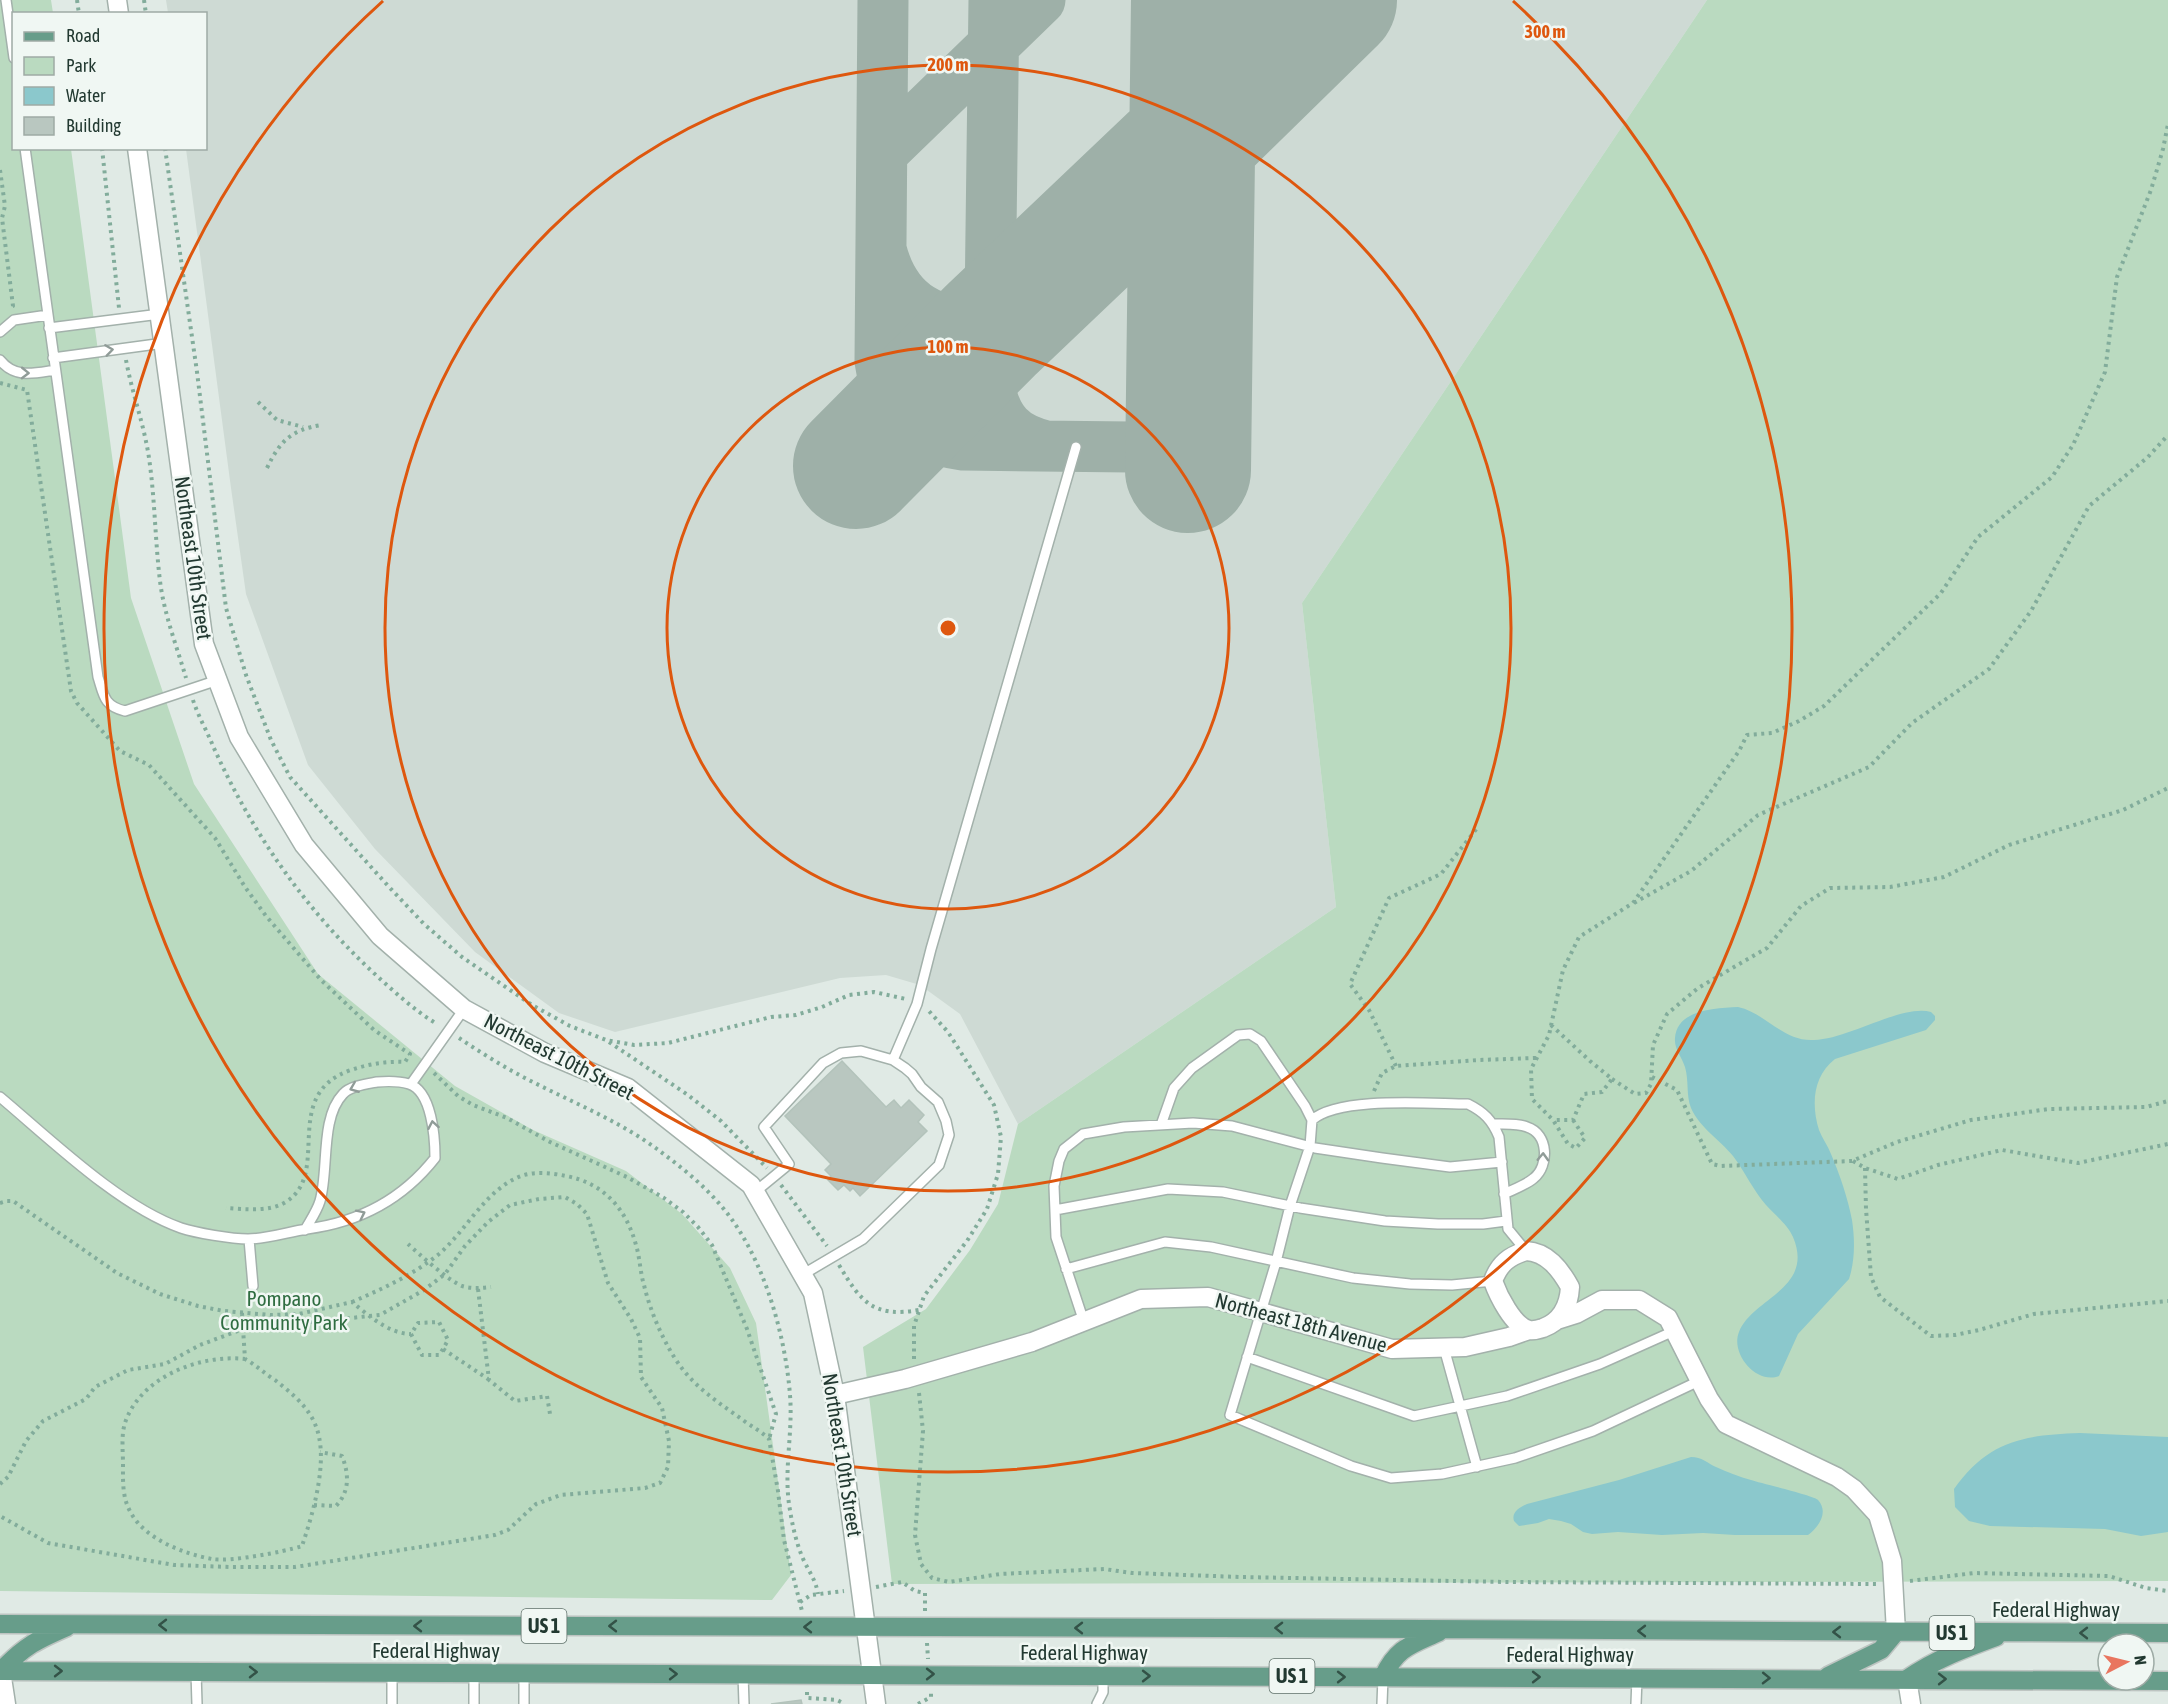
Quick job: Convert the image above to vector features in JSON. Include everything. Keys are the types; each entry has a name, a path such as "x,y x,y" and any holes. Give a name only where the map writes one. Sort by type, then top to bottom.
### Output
{"main road":[{"name":"Federal Highway","path":"0,1624 2168,1633"},
{"path":"1,1671 19,1651 39,1639 74,1624"},
{"path":"1383,1677 1391,1660 1403,1649 1443,1630"},
{"path":"1821,1679 1881,1650 1896,1632"},
{"path":"1907,1679 1954,1652 2009,1633"},
{"name":"Federal Highway","path":"1,1671 2168,1681"}],"street":[{"name":"Northeast 10th Street","path":"137,150 204,644 239,736 304,845 380,936 464,1009 546,1053 628,1088 751,1185 813,1293 835,1395 876,1704"},
{"path":"1570,1287 1565,1310 1557,1320 1549,1326 1529,1330 1516,1321 1498,1296 1493,1281 1497,1270 1515,1254 1526,1251 1539,1252 1549,1259 1570,1287 1592,1293 1602,1300"},
{"name":"Northeast 18th Avenue","path":"835,1395 918,1375 1032,1342 1142,1299 1208,1297 1392,1349 1465,1347 1529,1330"},
{"path":"1557,1320 1576,1314 1602,1300 1639,1300 1668,1318 1699,1381 1726,1424 1837,1477 1854,1489 1878,1515 1892,1561 1896,1632"},
{"path":"1,1671 6,1704"},
{"path":"1907,1679 1911,1704"}],"lane":[{"path":"6,0 12,44"},
{"path":"25,150 98,677 105,699 110,706 125,711 218,680"},
{"path":"50,328 159,314"},
{"path":"0,332 14,320 48,315"},
{"path":"53,358 164,343"},
{"path":"0,360 10,371 17,373 55,370"},
{"path":"892,1060 917,1004 1076,447"},
{"path":"411,1084 464,1009"},
{"path":"1161,1125 1174,1088 1191,1068 1238,1035 1250,1034 1261,1041 1312,1120 1310,1146 1290,1206 1276,1262 1230,1415 1351,1466 1391,1478 1442,1474 1515,1458 1593,1431 1699,1381"},
{"path":"755,1192 789,1164 764,1127 823,1063 841,1053 861,1051 892,1060 912,1074 921,1087 938,1102 949,1135 939,1165 863,1239 802,1275"},
{"path":"0,1097 108,1186 148,1212 181,1228 249,1239 327,1227 347,1221 395,1198 412,1185 435,1158 435,1131 431,1114 420,1094 411,1084 389,1081 365,1084 344,1092 334,1106 320,1202 305,1230"},
{"path":"1312,1120 1334,1110 1370,1103 1468,1104 1483,1111 1494,1124 1499,1137 1508,1229 1526,1251"},
{"path":"1494,1124 1528,1126 1538,1134 1544,1152 1542,1170 1533,1179 1504,1194"},
{"path":"1084,1322 1056,1237 1054,1186 1064,1149 1083,1134 1124,1127 1232,1125 1310,1146 1450,1167 1502,1162"},
{"path":"1055,1210 1168,1189 1223,1191 1290,1206 1385,1221 1450,1224 1506,1221"},
{"path":"249,1239 253,1286"},
{"path":"1066,1269 1165,1242 1211,1247 1353,1278 1410,1284 1452,1285 1493,1281"},
{"path":"1247,1357 1414,1416 1507,1396 1600,1364 1674,1331"},
{"path":"1444,1348 1477,1467"},
{"path":"196,1672 197,1704"},
{"path":"392,1673 392,1704"},
{"path":"474,1674 474,1704"},
{"path":"524,1674 524,1704"},
{"path":"743,1674 744,1704"},
{"path":"1097,1704 1103,1692 1103,1675"},
{"path":"1382,1704 1383,1677"},
{"path":"1635,1704 1637,1678"}],"path":[{"path":"1633,903 1739,752 1747,735 1772,733 1824,706 1941,593 1978,537 2052,477 2073,445 2105,372 2116,277 2151,190 2168,124"},
{"path":"102,150 121,319"},
{"path":"165,150 226,608 246,675 271,740 290,777 424,924 462,957 531,1005 570,1026 606,1040 634,1045 668,1043 771,1017 796,1014 822,1007 849,995 874,992 900,996 926,1008 954,1041 994,1105 1001,1137 998,1174 987,1209 967,1241 924,1296 914,1326 914,1360 918,1375 923,1431 915,1535 921,1564 932,1578 949,1582 1000,1574 1104,1569 1132,1573 1240,1577 1506,1582 1893,1584 1974,1573 2109,1576 2146,1588 2168,1591"},
{"path":"0,170 5,206 2,218 14,306 4,310"},
{"path":"124,348 149,458 160,582 164,602 190,690 229,782 266,845 294,886 332,932 422,1015 492,1060 607,1118 655,1147 689,1173 710,1193 733,1222 751,1252 778,1326 790,1395 789,1503 794,1532 805,1562 816,1582 818,1594"},
{"path":"0,383 27,390 71,691 77,703 120,751 149,765 215,838 245,887 321,980 374,1030 410,1054 458,1096 473,1105 507,1118 549,1142 627,1177 664,1198 684,1212 712,1245 747,1329 776,1414 769,1439 784,1540 800,1602"},
{"path":"258,402 277,420 305,428"},
{"path":"267,468 281,444 293,433 321,425"},
{"path":"1573,1120 1585,1138 1576,1148 1568,1144 1554,1120 1532,1099 1531,1069 1549,1035 1563,970 1579,937 1633,903 1691,872 1758,815 1869,767 1912,723 1989,669 2031,611 2089,507 2148,457 2168,435"},
{"path":"1551,1025 1590,1062 1612,1079 1635,1094 1646,1093 1651,1084 1653,1045 1667,1014 1698,988 1767,948 1801,906 1830,888 1890,887 1944,877 2009,845 2123,810 2168,788"},
{"path":"1396,1066 1369,1010 1350,984 1389,898 1441,874 1478,827"},
{"path":"226,1208 249,1210 269,1208 284,1203 298,1190 306,1175 308,1128 314,1103 325,1085 342,1073 364,1066 405,1062 410,1054"},
{"path":"1370,1103 1382,1073 1396,1066 1536,1058"},
{"path":"1652,1077 1677,1090 1712,1164 1721,1166 1852,1161 1897,1142 1971,1120 2049,1109 2146,1107 2168,1101"},
{"path":"1573,1120 1584,1094 1602,1092 1612,1079"},
{"path":"1554,1120 1573,1120"},
{"path":"1852,1161 1898,1179 1938,1165 2002,1150 2078,1163 2168,1144"},
{"path":"1865,1168 1871,1277 1880,1297 1931,1336 1955,1335 2034,1314 2105,1309 2168,1301"},
{"path":"0,1203 13,1201 117,1274 160,1294 198,1306 242,1313 299,1314 351,1302 415,1271 440,1253 492,1197 521,1176 552,1173 575,1178 603,1190 615,1201 623,1214 636,1244 648,1298 670,1349 681,1367 693,1382 769,1439"},
{"path":"0,1484 8,1477 26,1441 43,1421 86,1399 95,1387 128,1370 165,1364 200,1345 243,1329 380,1314 424,1290 445,1274 465,1246 488,1222 510,1205 565,1197 587,1214 608,1283 640,1338 641,1377 662,1408 669,1441 668,1467 660,1483 645,1488 561,1495 536,1504 508,1530 495,1535 296,1566 174,1565 48,1543 0,1516"},
{"path":"408,1244 460,1285 478,1288 491,1287"},
{"path":"478,1288 489,1380"},
{"path":"351,1302 394,1331 411,1334"},
{"path":"242,1313 244,1359"},
{"path":"440,1322 448,1340 439,1354 422,1355 411,1334 418,1323 440,1322"},
{"path":"443,1349 489,1380 515,1401 546,1396 550,1414"},
{"path":"226,1357 244,1359 296,1395 315,1424 320,1452 314,1505 302,1546 283,1552 214,1560 175,1548 145,1530 131,1513 123,1491 124,1424 134,1405 155,1382 201,1361 226,1357"},
{"path":"314,1505 336,1506 345,1496 347,1470 342,1456 320,1452"}],"shaded area":[{"path":"166,0 1707,0 1302,603 1336,907 1018,1124 960,1014 920,985 886,975 840,978 615,1032 559,1013 475,952 375,849 308,765 246,594 231,488 186,150 207,150 207,12 168,12"}],"green space":[{"name":"Pompano Community Park","path":"0,0 51,0 53,12 12,12 12,150 71,150 131,598 194,784 318,974 455,1086 533,1130 626,1171 682,1214 730,1268 756,1323 791,1575 772,1600 0,1591"},
{"path":"1707,0 2168,0 2168,1581 892,1584 863,1347 926,1309 970,1250 998,1204 1018,1124 1336,907 1302,603"}],"water":[{"path":"1738,1007 1748,1010 1793,1037 1814,1040 1843,1034 1905,1013 1931,1012 1935,1016 1935,1020 1926,1030 1835,1059 1818,1082 1815,1101 1816,1120 1838,1170 1852,1220 1854,1250 1852,1265 1849,1279 1798,1334 1779,1376 1771,1378 1754,1372 1747,1366 1738,1349 1737,1341 1746,1320 1789,1281 1796,1269 1798,1255 1793,1237 1785,1224 1761,1199 1733,1156 1695,1115 1689,1103 1685,1067 1675,1042 1677,1028 1690,1016 1709,1010"},
{"path":"2080,1433 2168,1437 2168,1532 2141,1536 2105,1529 1990,1526 1969,1521 1955,1507 1954,1489 1980,1460 1994,1451 2024,1439"},
{"path":"1691,1457 1742,1477 1815,1498 1823,1509 1821,1519 1808,1535 1703,1533 1662,1535 1618,1532 1592,1534 1583,1532 1571,1524 1549,1519 1519,1526 1514,1521 1515,1512 1527,1504 1619,1480"}],"building":[{"path":"842,1061 886,1107 894,1100 901,1108 909,1100 924,1115 918,1122 927,1131 860,1196 853,1188 850,1191 844,1185 838,1190 828,1180 831,1176 825,1170 831,1164 785,1116"},
{"path":"801,1700 802,1704 771,1704"}],"taxiway":[{"path":"883,0 880,361 889,395 904,420 928,436 963,445 1131,447 1153,440 1170,427 1182,409 1190,387"},
{"path":"994,0 989,386 996,409 1007,426 1023,438 1046,446"},
{"path":"882,153 1040,0"},
{"path":"881,249 888,270 897,286 921,309 952,322 991,330"}],"runway":[{"path":"1188,470 1194,0"},
{"path":"856,466 991,330 1334,0"}]}
